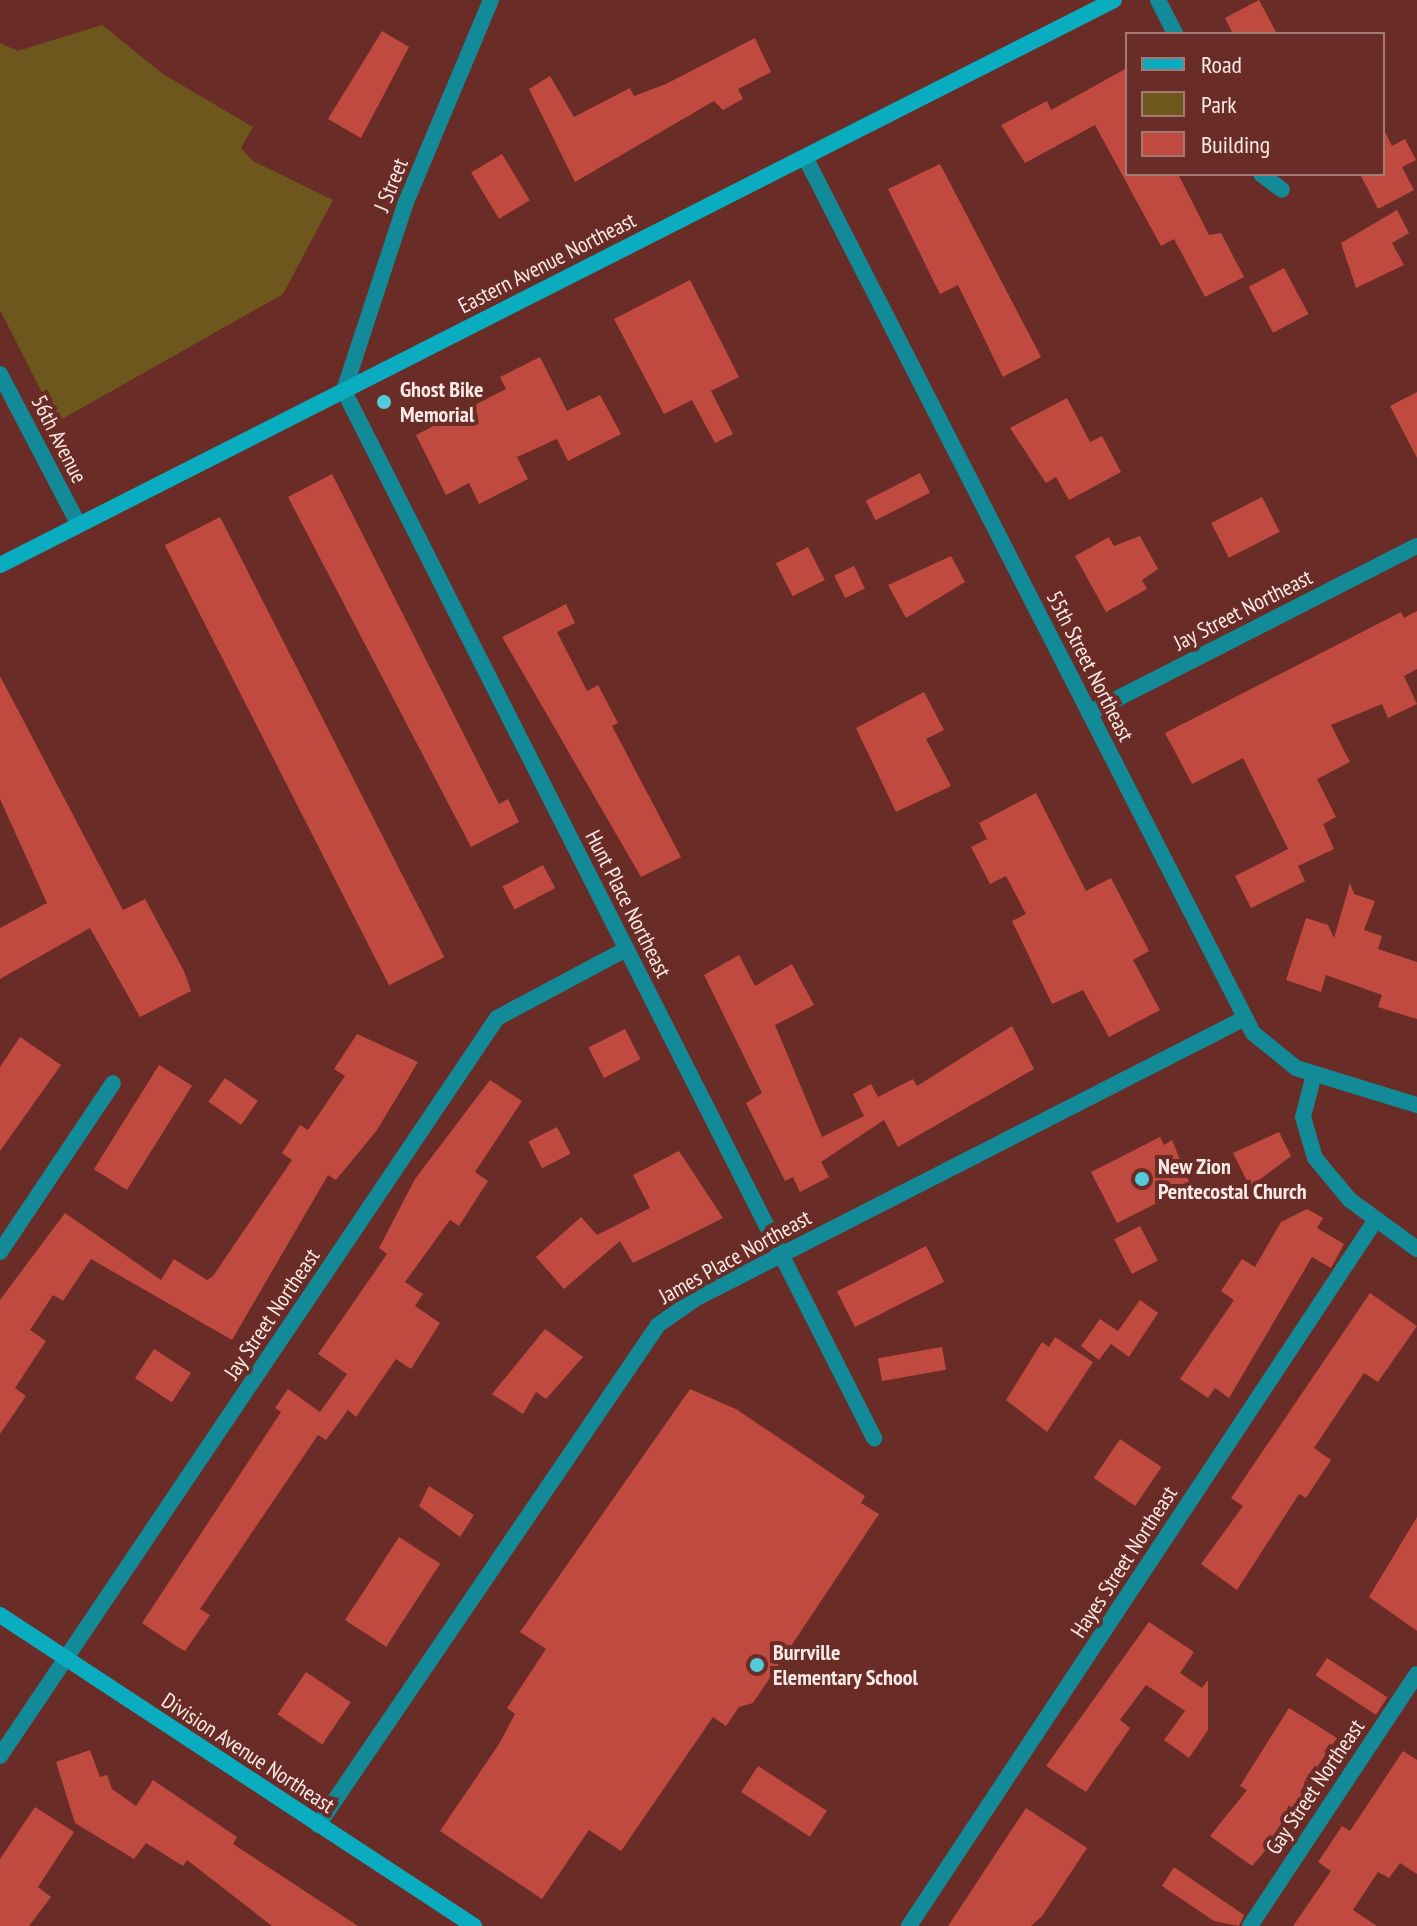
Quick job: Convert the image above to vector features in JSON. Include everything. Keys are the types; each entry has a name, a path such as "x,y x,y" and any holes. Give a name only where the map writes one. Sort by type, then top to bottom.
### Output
{"main road":[{"name":"Eastern Avenue Northeast","path":"0,565 1114,0"},
{"name":"Division Avenue Northeast","path":"0,1615 474,1926"}],"street":[{"name":"J Street","path":"344,391 405,205 491,0"},
{"path":"1158,0 1174,32"},
{"name":"55th Street Northeast","path":"805,157 1245,1018 1274,1055 1314,1074 1417,1105"},
{"path":"1264,176 1282,190"},
{"name":"56th Avenue","path":"0,374 79,525"},
{"name":"Hunt Place Northeast","path":"344,391 874,1438"},
{"name":"Jay Street Northeast","path":"1089,713 1417,546"},
{"name":"Jay Street Northeast","path":"0,1756 497,1018 626,949"},
{"name":"James Place Northeast","path":"318,1825 639,1346 695,1299 1245,1018"},
{"path":"1314,1074 1305,1139 1333,1183 1375,1221 1417,1249"},
{"path":"0,1252 113,1083"},
{"name":"Hayes Street Northeast","path":"909,1926 1375,1221"},
{"name":"Gay Street Northeast","path":"1250,1926 1417,1674"}],"green space":[{"path":"102,25 163,74 253,127 241,148 253,161 333,200 283,294 57,422 0,310 0,43 18,51"}],"building":[{"path":"1259,0 1276,32 1232,32 1225,18"},
{"path":"382,31 409,47 361,138 328,119"},
{"path":"755,38 771,72 738,89 743,99 723,110 714,101 575,182 529,89 550,76 574,117 630,88 634,96 666,84"},
{"path":"1125,69 1125,176 1179,176 1209,235 1221,233 1244,277 1205,297 1174,239 1161,246 1095,125 1025,163 1001,125 1047,101 1051,110"},
{"path":"1385,132 1392,146 1405,139 1416,160 1402,167 1414,190 1378,209 1361,176 1385,176"},
{"path":"502,154 530,200 499,219 471,173"},
{"path":"940,164 1041,357 1003,377 958,285 940,294 888,189"},
{"path":"1397,210 1409,233 1392,243 1404,265 1356,288 1341,243"},
{"path":"1284,268 1308,314 1273,333 1249,287"},
{"path":"690,280 739,377 711,391 733,434 715,443 692,400 664,414 614,319"},
{"path":"540,357 567,411 600,395 621,434 568,461 557,439 517,457 528,479 479,504 469,483 446,495 416,435 506,389 500,377"},
{"path":"1417,392 1417,458 1390,406"},
{"path":"1067,398 1090,442 1102,436 1121,472 1069,500 1056,477 1046,483 1010,428"},
{"path":"920,473 930,493 876,520 866,501"},
{"path":"332,474 499,804 508,799 519,822 471,847 288,497"},
{"path":"1262,497 1280,532 1229,558 1211,523"},
{"path":"220,517 444,957 389,985 165,545"},
{"path":"1140,536 1158,569 1142,580 1147,589 1106,612 1075,556 1109,537 1114,546"},
{"path":"808,547 825,580 793,596 776,563"},
{"path":"951,556 965,582 906,618 888,585"},
{"path":"854,566 865,588 845,598 834,576"},
{"path":"566,604 575,623 557,632 587,691 598,685 618,723 612,726 681,857 641,877 502,637"},
{"path":"1417,611 1417,669 1404,676 1417,704 1388,718 1382,704 1331,725 1350,762 1317,779 1336,817 1323,824 1334,849 1298,866 1305,881 1251,908 1235,876 1288,849 1243,758 1192,784 1165,733 1401,612 1404,618"},
{"path":"0,676 123,910 145,899 184,971 191,991 140,1017 90,928 0,979 0,928 47,903 0,799"},
{"path":"924,692 944,730 926,739 951,786 896,812 856,728"},
{"path":"1036,793 1086,891 1111,878 1149,951 1133,960 1160,1010 1109,1037 1083,990 1052,1004 1012,921 1026,914 1006,876 990,884 971,847 987,839 979,823"},
{"path":"543,865 555,888 515,910 502,887"},
{"path":"1350,883 1354,894 1375,901 1364,930 1382,936 1378,949 1417,962 1417,1019 1378,1007 1382,995 1326,975 1321,992 1286,980 1306,918 1328,925 1334,938"},
{"path":"739,955 755,986 792,964 814,1005 775,1025 822,1137 864,1116 853,1094 871,1084 878,1097 913,1079 917,1086 1012,1026 1034,1069 898,1147 884,1120 821,1162 829,1177 800,1192 793,1177 785,1181 746,1103 762,1093 704,975"},
{"path":"625,1029 640,1059 604,1078 588,1048"},
{"path":"357,1034 418,1062 377,1130 336,1180 328,1175 232,1340 91,1259 63,1301 53,1295 30,1330 46,1341 15,1388 26,1396 0,1434 0,1300 65,1213 161,1280 174,1259 207,1280 213,1276 292,1160 282,1153 300,1125 308,1130 345,1076 334,1069"},
{"path":"20,1037 61,1065 0,1151 0,1067"},
{"path":"159,1065 192,1086 127,1190 94,1169"},
{"path":"225,1078 258,1101 241,1125 208,1102"},
{"path":"490,1080 522,1101 475,1172 488,1181 459,1226 450,1220 405,1282 423,1294 415,1306 440,1323 411,1369 396,1359 356,1417 348,1410 326,1440 318,1435 200,1609 210,1615 185,1651 142,1623 281,1412 275,1408 288,1389 320,1412 347,1374 318,1354 387,1254 379,1248 415,1179"},
{"path":"557,1127 571,1154 542,1168 528,1142"},
{"path":"1279,1132 1291,1156 1250,1187 1233,1153"},
{"path":"1160,1137 1164,1145 1172,1140 1191,1186 1117,1223 1091,1172"},
{"path":"679,1151 723,1218 633,1263 620,1241 564,1289 536,1257 581,1217 597,1235 650,1208 633,1175"},
{"path":"1307,1209 1323,1218 1317,1228 1344,1244 1331,1268 1312,1257 1229,1398 1215,1388 1208,1398 1180,1379 1234,1300 1221,1291 1242,1259 1255,1267 1281,1222"},
{"path":"1140,1226 1158,1261 1132,1274 1114,1239"},
{"path":"926,1246 944,1282 855,1327 837,1291"},
{"path":"1370,1293 1417,1326 1378,1382 1364,1373 1314,1448 1331,1460 1306,1498 1299,1494 1237,1590 1201,1564 1243,1506 1231,1498"},
{"path":"1140,1300 1158,1313 1129,1357 1111,1344 1099,1360 1081,1346 1100,1319 1118,1331"},
{"path":"545,1329 583,1357 546,1399 536,1392 523,1414 492,1394"},
{"path":"1055,1337 1093,1362 1047,1432 1006,1400 1042,1342 1049,1347"},
{"path":"942,1347 946,1370 882,1381 878,1358"},
{"path":"154,1349 191,1373 172,1402 135,1378"},
{"path":"690,1389 736,1409 865,1496 861,1503 879,1514 753,1703 739,1707 726,1726 713,1717 621,1851 589,1830 542,1899 440,1831 499,1744 515,1714 507,1708 546,1649 520,1632"},
{"path":"1120,1439 1161,1467 1135,1506 1094,1478"},
{"path":"429,1486 474,1515 460,1537 419,1506"},
{"path":"1417,1517 1417,1631 1369,1597"},
{"path":"399,1537 440,1564 386,1647 345,1620"},
{"path":"1149,1622 1194,1652 1180,1673 1202,1688 1208,1680 1208,1730 1189,1758 1164,1740 1185,1711 1146,1685 1120,1720 1130,1728 1086,1792 1046,1766"},
{"path":"1327,1658 1387,1697 1376,1715 1316,1676"},
{"path":"306,1672 351,1702 322,1744 277,1714"},
{"path":"1289,1708 1337,1738 1300,1792 1309,1800 1252,1866 1210,1836 1247,1790 1240,1786"},
{"path":"90,1750 100,1777 107,1775 112,1789 136,1806 153,1780 237,1837 233,1844 358,1926 272,1926 187,1860 183,1866 146,1843 134,1859 75,1823 56,1762"},
{"path":"1403,1751 1417,1760 1417,1874 1400,1863 1389,1878 1378,1872 1353,1910 1377,1926 1293,1926 1331,1871 1318,1862 1342,1826 1350,1831"},
{"path":"758,1766 827,1811 810,1837 741,1792"},
{"path":"35,1807 74,1832 38,1887 51,1897 29,1926 0,1926 0,1859"},
{"path":"1026,1808 1087,1848 1042,1916 1031,1926 948,1926"},
{"path":"1174,1867 1244,1915 1239,1926 1214,1921 1162,1886"}],"place":[{"name":"Ghost Bike Memorial","path":"384,402"},
{"name":"New Zion Pentecostal Church","path":"1142,1179"},
{"name":"Burrville Elementary School","path":"757,1665"}]}
